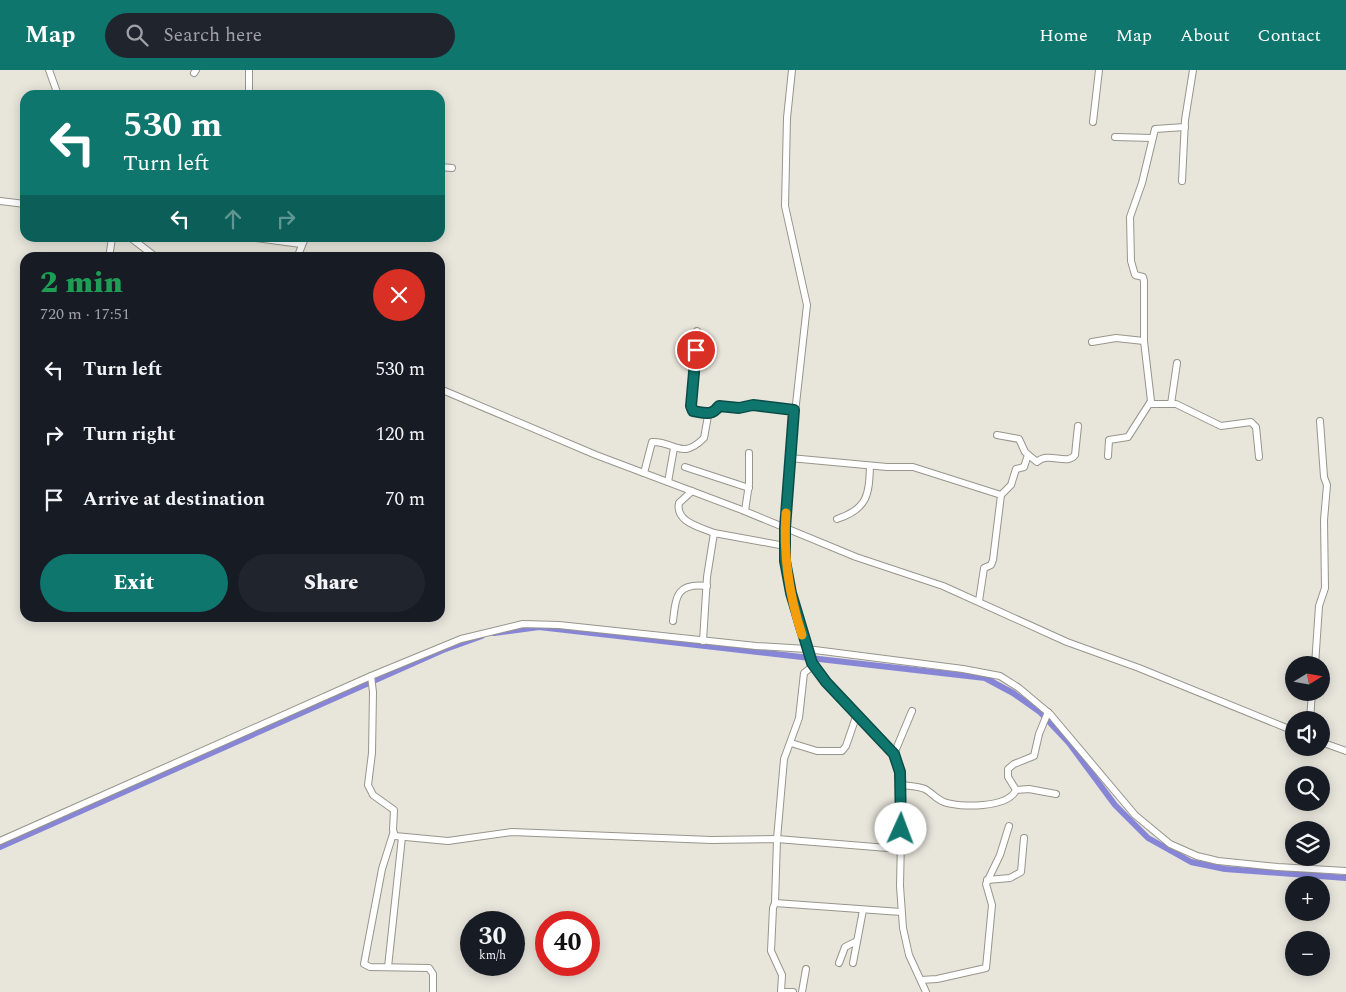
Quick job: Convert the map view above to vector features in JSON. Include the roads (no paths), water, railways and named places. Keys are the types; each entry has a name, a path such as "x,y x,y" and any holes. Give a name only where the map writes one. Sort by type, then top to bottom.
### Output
{"street":[{"path":"49,70 56,90"},
{"path":"249,70 249,90"},
{"path":"792,70 787,118 785,206 807,306 794,410 785,528 785,546 791,593 813,664 894,754 902,786 901,912 906,943 926,992"},
{"path":"1093,122 1099,70"},
{"path":"1182,180 1185,127 1193,70"},
{"path":"1108,456 1109,440 1128,437 1150,404 1144,341 1144,279 1135,276 1131,261 1130,217 1142,183 1156,128 1185,127"},
{"path":"1115,137 1152,138"},
{"path":"445,167 452,168"},
{"path":"0,202 20,204"},
{"path":"136,242 149,252"},
{"path":"286,242 301,244 298,252"},
{"path":"697,331 691,406 693,411 711,414"},
{"path":"1092,342 1121,338 1144,341"},
{"path":"1171,404 1177,363"},
{"path":"445,391 559,439 745,511 856,557 943,586 1067,642 1139,668 1285,727"},
{"path":"1150,404 1182,406 1221,426 1251,422 1256,427 1259,457"},
{"path":"644,473 652,442 685,450 701,441 705,435 707,419 721,405 739,408 753,405 794,410"},
{"path":"1316,656 1319,606 1324,588 1324,520 1327,485 1324,477 1320,421"},
{"path":"997,436 1019,439 1025,452 1037,462 1044,458 1072,459 1075,455 1078,426"},
{"path":"668,482 674,448"},
{"path":"745,511 749,453"},
{"path":"979,601 984,568 991,565 994,560 1001,495 1011,485 1016,469 1024,467 1028,455"},
{"path":"790,458 922,469 1001,495"},
{"path":"837,519 847,515 865,500 870,492 870,466"},
{"path":"684,467 748,488"},
{"path":"692,491 680,502 680,514 685,520 714,533 785,546"},
{"path":"703,641 706,586 714,533"},
{"path":"673,621 676,600 684,588 691,585 706,586"},
{"path":"0,841 461,639 523,624 559,624 808,651 989,673 1000,676 1019,688 1048,714 1135,815 1170,844 1197,856 1218,861 1278,867 1346,870"},
{"path":"793,992 781,992 782,975 771,951 777,839 784,759 799,718 804,673 813,664"},
{"path":"370,678 373,692 372,753 368,785 373,795 394,810 393,834 382,869 363,960 366,966 429,968 433,974 433,992"},
{"path":"894,754 912,711"},
{"path":"791,743 817,751 842,750 846,746 857,714"},
{"path":"1016,790 1008,777 1008,769 1014,764 1034,756 1041,728 1048,714"},
{"path":"1330,745 1346,751"},
{"path":"902,786 923,788 943,802 975,805 1001,801 1012,796 1016,790 1029,788 1056,794"},
{"path":"921,980 937,979 986,968 992,905 986,888 987,880 1000,855 1010,826"},
{"path":"393,834 402,837 458,841 512,832 711,840 777,839 900,849"},
{"path":"388,967 402,837"},
{"path":"987,880 1010,878 1021,872 1024,838"},
{"path":"775,903 825,905 901,912"},
{"path":"853,963 863,910"},
{"path":"839,962 846,947 857,941"},
{"path":"802,992 806,969"}],"waterway":[{"path":"494,633 539,627 985,678 1013,693 1040,712 1069,743 1115,805 1148,838 1191,862 1225,869 1346,878"},
{"path":"0,847 443,650 482,636"}]}
